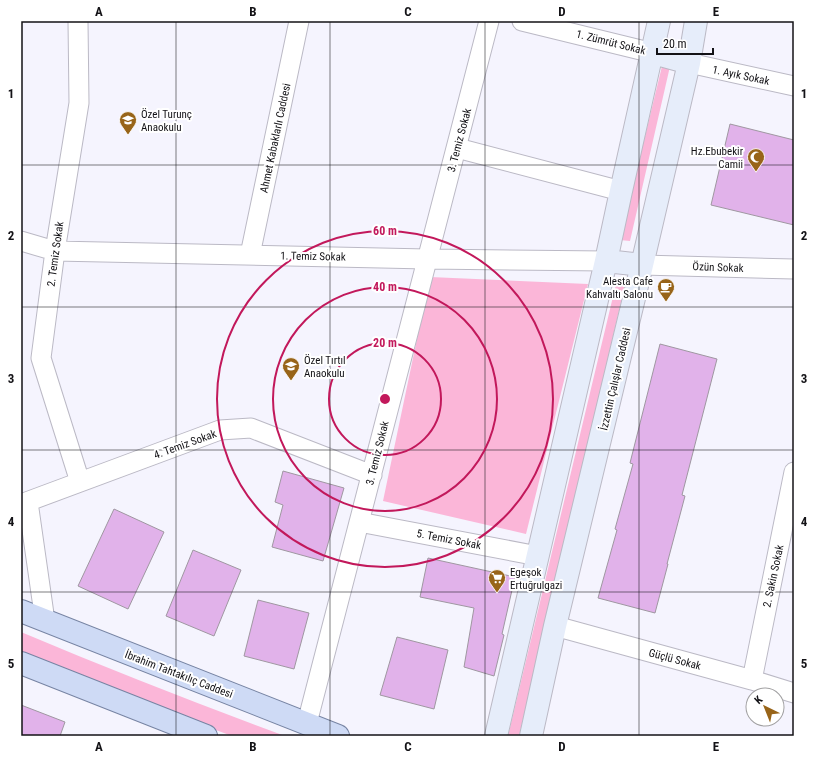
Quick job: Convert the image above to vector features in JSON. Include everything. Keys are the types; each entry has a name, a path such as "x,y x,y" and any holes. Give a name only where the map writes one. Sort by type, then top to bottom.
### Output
{"main road":[{"name":"İbrahim Tahtakılıç Caddesi","path":"21,611 45,622 338,736"},
{"path":"21,663 206,736"}],"street":[{"name":"2. Temiz Sokak","path":"78,21 79,103 55,251 41,358 80,482"},
{"name":"Ahmet Kabaklarlı Caddesi","path":"250,255 299,21"},
{"name":"3. Temiz Sokak","path":"307,723 489,21"},
{"name":"1. Zümrüt Sokak","path":"522,21 653,53"},
{"path":"496,736 606,261 659,21"},
{"name":"İzzettin Çalışlar Caddesi","path":"531,736 555,626 689,63 696,21"},
{"path":"653,53 689,63"},
{"name":"1. Ayık Sokak","path":"689,63 794,86"},
{"path":"456,148 621,191"},
{"name":"1. Temiz Sokak","path":"21,241 55,251 428,259 606,261"},
{"path":"606,261 642,265"},
{"name":"Özün Sokak","path":"642,265 794,269"},
{"name":"4. Temiz Sokak","path":"25,503 220,430 251,428 372,475"},
{"name":"2. Sakin Sokak","path":"752,680 794,472"},
{"path":"25,503 45,622"},
{"name":"5. Temiz Sokak","path":"359,522 538,556"},
{"name":"Güçlü Sokak","path":"555,626 794,693"}],"shaded area":[{"path":"663,62 671,62 630,241 620,240"},
{"path":"430,277 588,284 526,534 383,501"},
{"path":"616,284 625,285 519,736 508,736"},
{"path":"21,632 152,686 285,736 232,736 65,672 21,652"}],"building":[{"name":"Hz.Ebubekir Camii","path":"730,124 794,140 794,225 711,205"},
{"path":"660,344 717,359 682,495 685,496 655,613 598,598 617,530 615,529 633,464 630,463"},
{"path":"283,471 344,488 323,561 272,547 283,505 275,502"},
{"path":"114,509 164,532 128,609 78,586"},
{"path":"193,550 241,570 214,636 166,616"},
{"path":"428,558 515,577 502,634 504,635 494,676 464,667 474,608 420,597"},
{"path":"258,600 309,613 294,669 244,656"},
{"path":"397,637 448,650 434,709 380,695"},
{"path":"21,705 65,722 60,736 21,736"}],"place":[{"name":"Özel Turunç Anaokulu","path":"128,135"},
{"name":"Hz.Ebubekir Camii","path":"756,172"},
{"name":"Alesta Cafe Kahvaltı Salonu","path":"666,302"},
{"name":"Özel Tırtıl Anaokulu","path":"291,381"},
{"name":"Egeşok Ertuğrulgazi","path":"497,593"}]}
